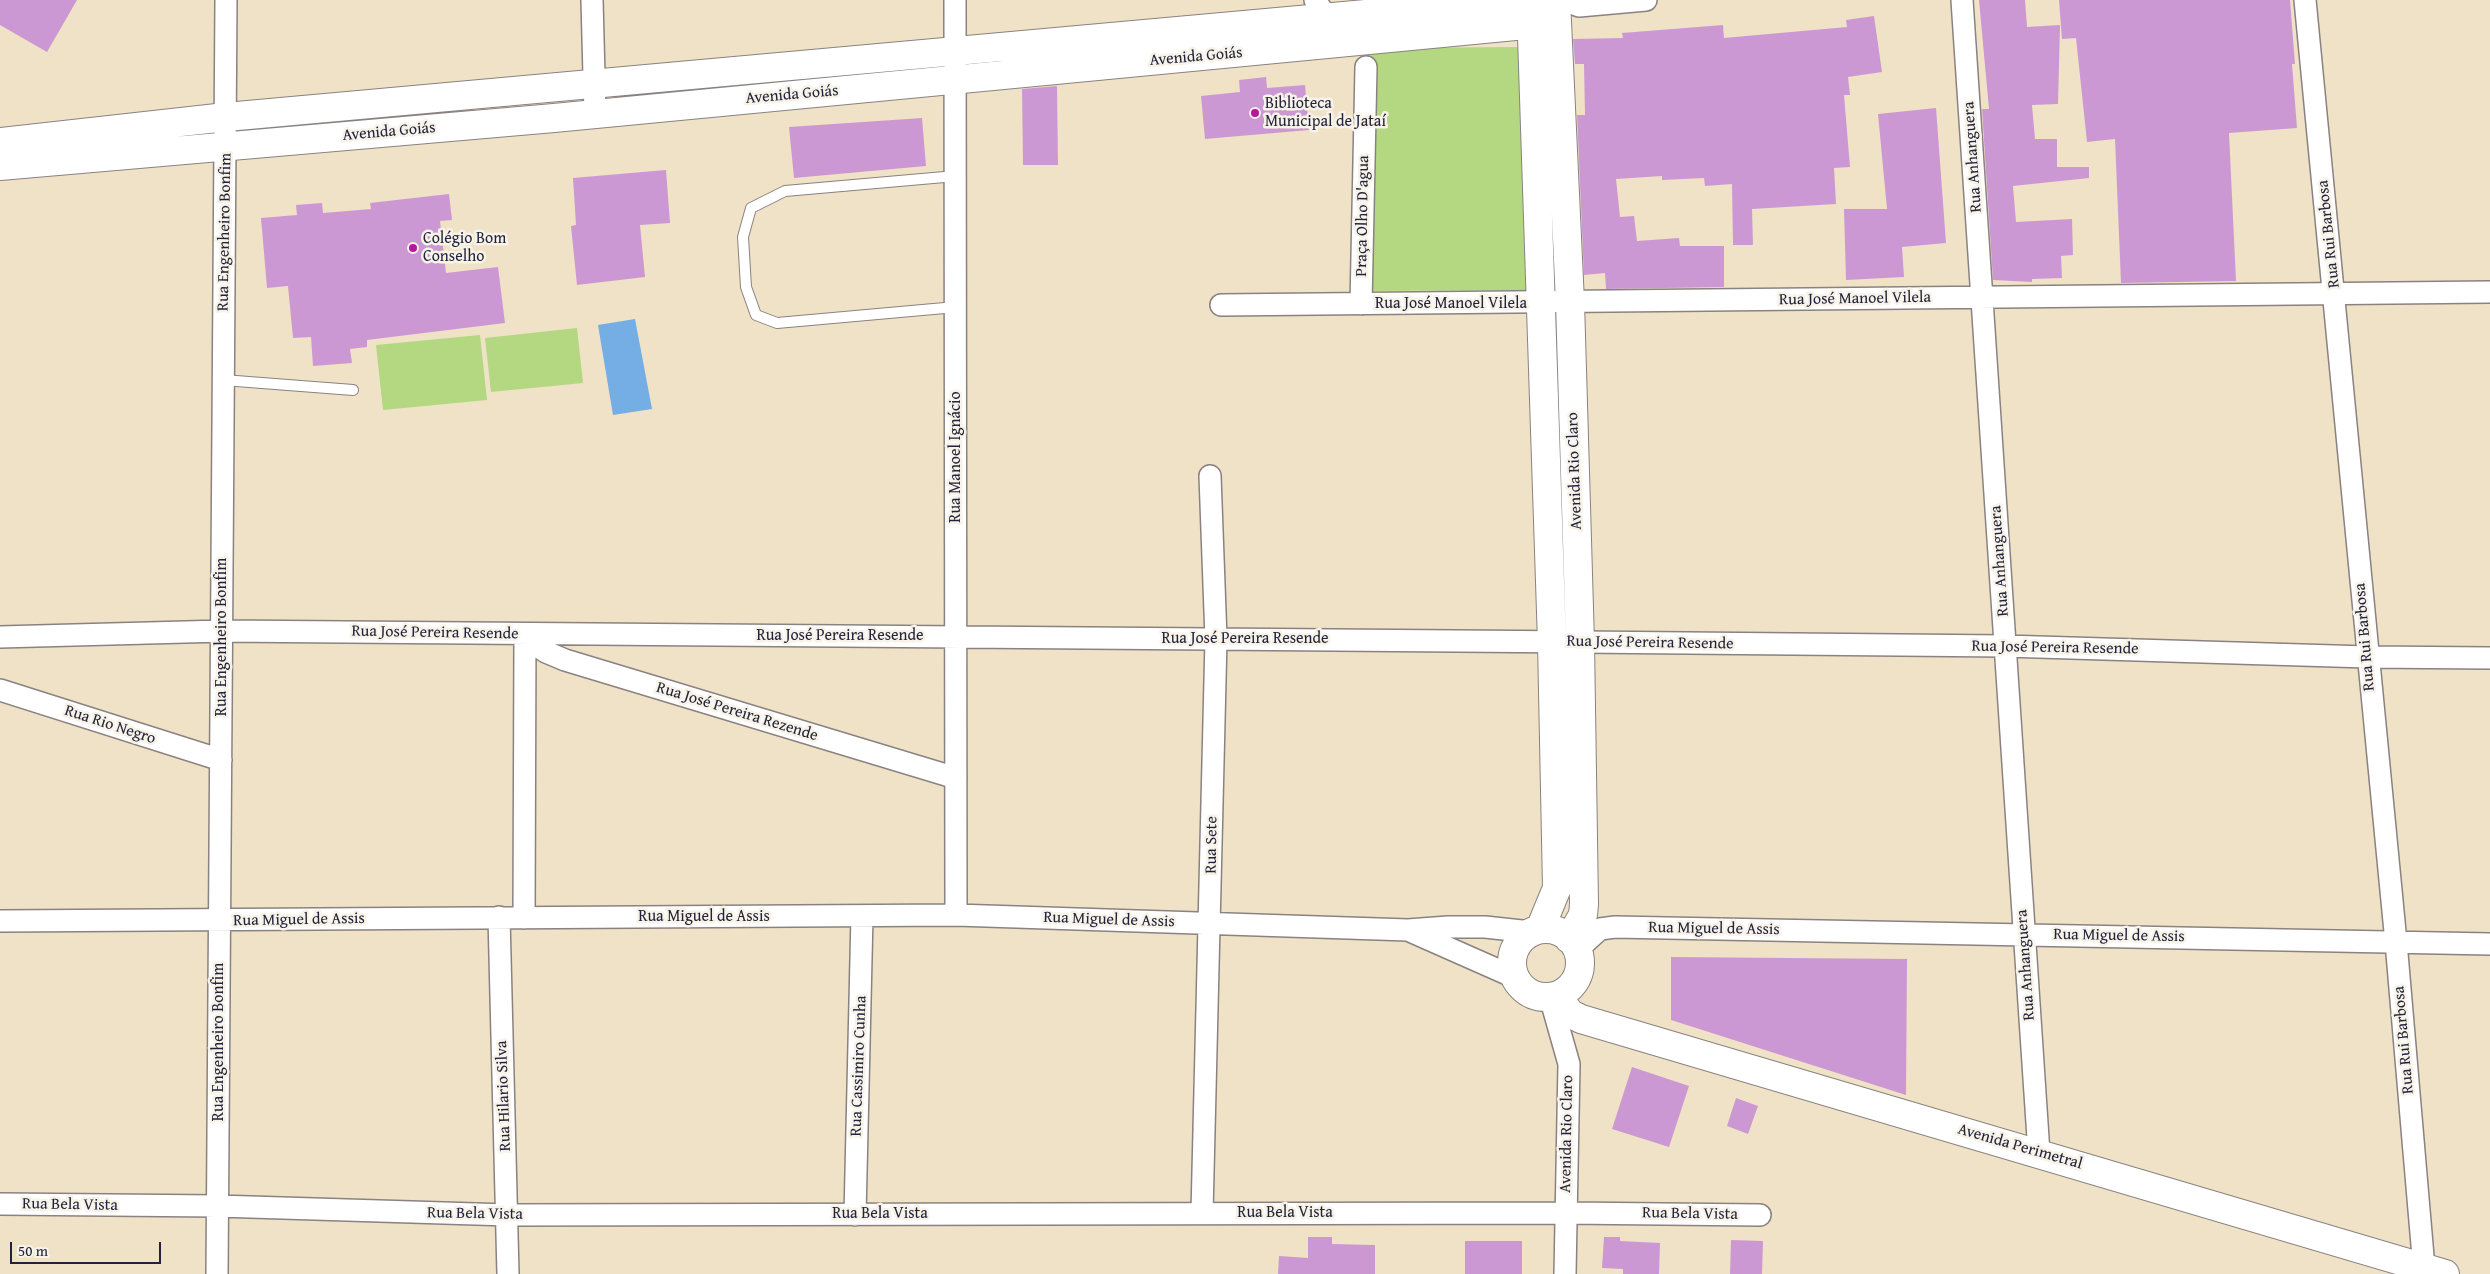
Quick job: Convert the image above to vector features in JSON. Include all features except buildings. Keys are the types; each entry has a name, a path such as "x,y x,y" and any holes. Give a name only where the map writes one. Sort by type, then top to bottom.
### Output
{"main road":[{"name":"Avenida Goiás","path":"0,142 226,117 1140,34 1333,9 1520,0"},
{"name":"Avenida Goiás","path":"0,166 595,114 1144,61 1358,51 1553,9"},
{"name":"Avenida Rio Claro","path":"1553,9 1570,302 1580,642 1583,915 1573,944"},
{"name":"Avenida Rio Claro","path":"1536,931 1557,888 1552,642 1541,303 1553,9"},
{"path":"1140,34 1144,61"},
{"path":"1554,762 1582,762"},
{"path":"1536,931 1558,932 1573,944 1579,969 1559,993 1536,996 1527,992 1514,977 1512,956 1516,946 1536,931"},
{"name":"Avenida Perimetral","path":"1559,993 1571,1014 2430,1272"}],"street":[{"name":"Rua Engenheiro Bonfim","path":"217,1274 226,0"},
{"path":"592,0 595,114"},
{"name":"Rua Manoel Ignácio","path":"956,0 956,915"},
{"name":"Avenida Goiás","path":"1553,9 1646,0"},
{"name":"Rua Anhanguera","path":"1962,0 2039,1153"},
{"name":"Rua Rui Barbosa","path":"2305,0 2335,294 2367,657 2430,1272"},
{"path":"1333,9 1358,51"},
{"name":"Praça Olho D'agua","path":"1358,51 1361,304"},
{"name":"Rua José Manoel Vilela","path":"1221,305 2490,292"},
{"name":"Rua Sete","path":"1202,1213 1216,639 1210,476"},
{"name":"Rua José Pereira Resende","path":"0,636 222,631 1580,642 2005,646 2367,657 2490,658"},
{"path":"524,918 525,634"},
{"name":"Rua José Pereira Rezende","path":"525,634 546,652 565,660 956,778"},
{"name":"Rua Rio Negro","path":"0,690 221,760"},
{"name":"Rua Miguel de Assis","path":"0,921 956,915 1408,930 1448,926 1485,927 1536,931"},
{"name":"Rua Cassimiro Cunha","path":"855,1215 862,916"},
{"name":"Rua Hilario Silva","path":"499,917 508,1274"},
{"name":"Rua Miguel de Assis","path":"1573,944 1600,929 1615,927 2490,944"},
{"name":"Rua Miguel de Assis","path":"1408,930 1514,977"},
{"name":"Avenida Rio Claro","path":"1559,993 1568,1064 1565,1274"},
{"name":"Rua Bela Vista","path":"0,1204 218,1206 508,1215 1202,1213 1760,1215"}],"lane":[{"path":"956,176 785,191 751,208 743,237 746,287 756,315 777,323 956,307"},
{"path":"223,380 353,390"}],"green space":[{"path":"1523,47 1527,290 1367,291 1364,48"},
{"path":"577,328 583,383 491,392 485,338"},
{"path":"480,335 487,400 383,410 376,345"}],"water":[{"path":"635,319 652,409 613,415 598,325"}],"place":[{"name":"Biblioteca Municipal de Jataí","path":"1255,113"},
{"name":"Colégio Bom Conselho","path":"413,248"}]}
